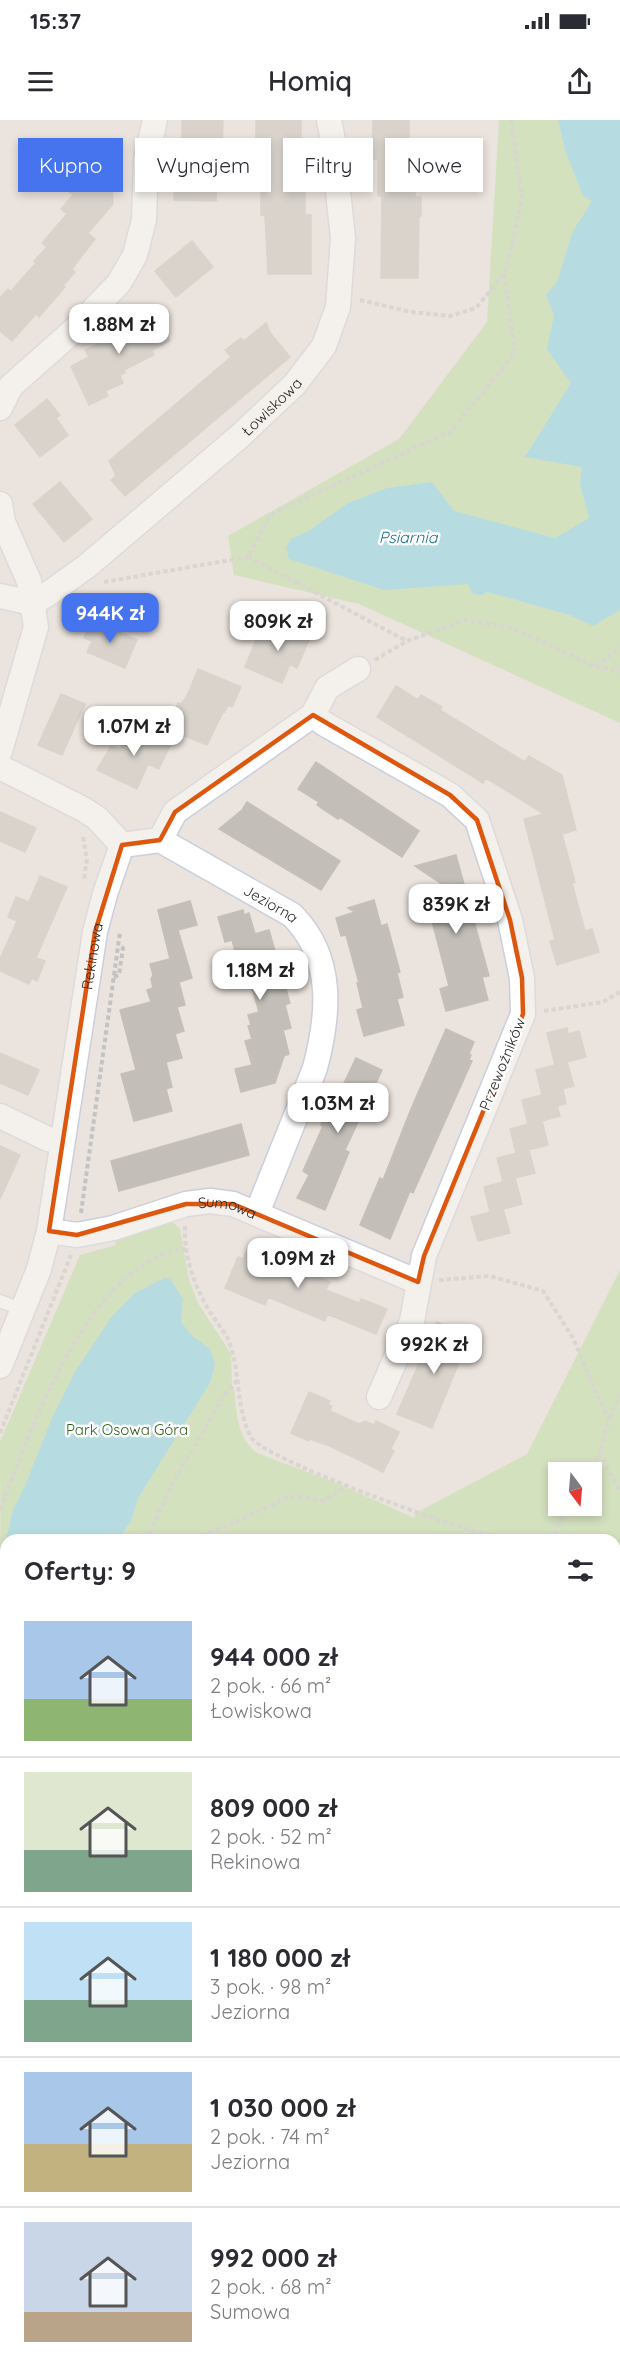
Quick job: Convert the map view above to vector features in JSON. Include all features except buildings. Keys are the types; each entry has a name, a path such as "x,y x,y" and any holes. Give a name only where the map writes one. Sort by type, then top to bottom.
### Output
{"street":[{"path":"0,408 11,386 73,331 119,283 135,255 144,220 146,159 155,120"},
{"name":"Łowiskowa","path":"32,603 84,568 240,436 295,384 324,346 338,307 343,238 329,120"},
{"path":"0,504 3,522 29,581 36,627 0,751"},
{"path":"0,596 32,603"},
{"path":"0,767 66,798 90,813 123,845 160,840 175,812 314,715 327,688 358,669"},
{"name":"Przewoźników","path":"314,715 323,723 450,795 477,820 510,920 522,978 523,1014 424,1256 418,1282"},
{"name":"Jeziorna","path":"160,840 292,915 305,928 321,965 326,1012 315,1068 257,1213"},
{"name":"Rekinowa","path":"0,1366 39,1269 49,1232 95,932 105,894 123,845"},
{"path":"0,1116 48,1139 62,1141"},
{"name":"Sumowa","path":"49,1232 77,1235 113,1228 179,1205 210,1201 232,1204 257,1213 418,1282"},
{"path":"380,1397 412,1321 418,1282"}],"lane":[{"path":"0,1301 23,1310"}],"path":[{"path":"248,557 270,515 451,431 515,353 504,274 522,198 511,120"},
{"path":"339,295 411,312 450,316 476,308 504,274"},
{"path":"84,568 100,582 248,557 407,641"},
{"path":"358,669 407,641 465,620 512,628 596,667 620,671"},
{"path":"596,667 620,647"},
{"path":"84,885 87,859 83,836 90,813"},
{"path":"118,944 123,948 122,957 119,975 114,976 117,955 118,944 121,922"},
{"path":"523,1014 603,1002 620,992"},
{"path":"0,1510 47,1396 85,1327 120,1284 153,1259 186,1249 201,1296 227,1336 233,1352 237,1381 251,1438 268,1452 347,1486 469,1530 489,1534"},
{"path":"418,1282 490,1276 543,1292 573,1338 609,1419"},
{"path":"149,1534 172,1484 217,1412 227,1391 237,1381"},
{"path":"595,1462 620,1394"},
{"path":"600,1453 620,1492"},
{"path":"205,1534 272,1503 298,1496 324,1501 347,1486"},
{"path":"554,1534 564,1516"}],"highlighted area":[{"path":"313,715 450,795 477,820 510,920 522,978 523,1014 424,1256 418,1282 233,1204 186,1204 77,1235 49,1231 95,932 122,845 160,840 175,812"}],"green space":[{"path":"499,120 620,120 620,723 359,604 234,575 228,536 399,439 487,322"},
{"name":"Park Osowa Góra","path":"174,1223 180,1229 189,1280 198,1303 231,1354 232,1385 237,1415 241,1432 250,1447 257,1453 339,1484 414,1518 416,1513 527,1454 620,1270 620,1534 0,1534 0,1442 80,1255 116,1245 114,1238"}],"water":[{"name":"Psiarnia","path":"558,120 620,120 620,610 593,626 570,615 487,592 482,595 473,594 468,584 384,590 289,559 286,548 291,539 310,530 348,503 387,488 432,482 454,511 555,538 589,518 580,484 582,467 525,457 571,383 547,349 554,315 546,295 557,282 573,231 592,201 583,196 565,150"},
{"path":"164,1278 170,1279 183,1299 181,1322 192,1336 210,1349 215,1364 210,1383 138,1498 131,1521 122,1534 7,1534 13,1510 52,1418 75,1372 113,1315 135,1293"}]}
